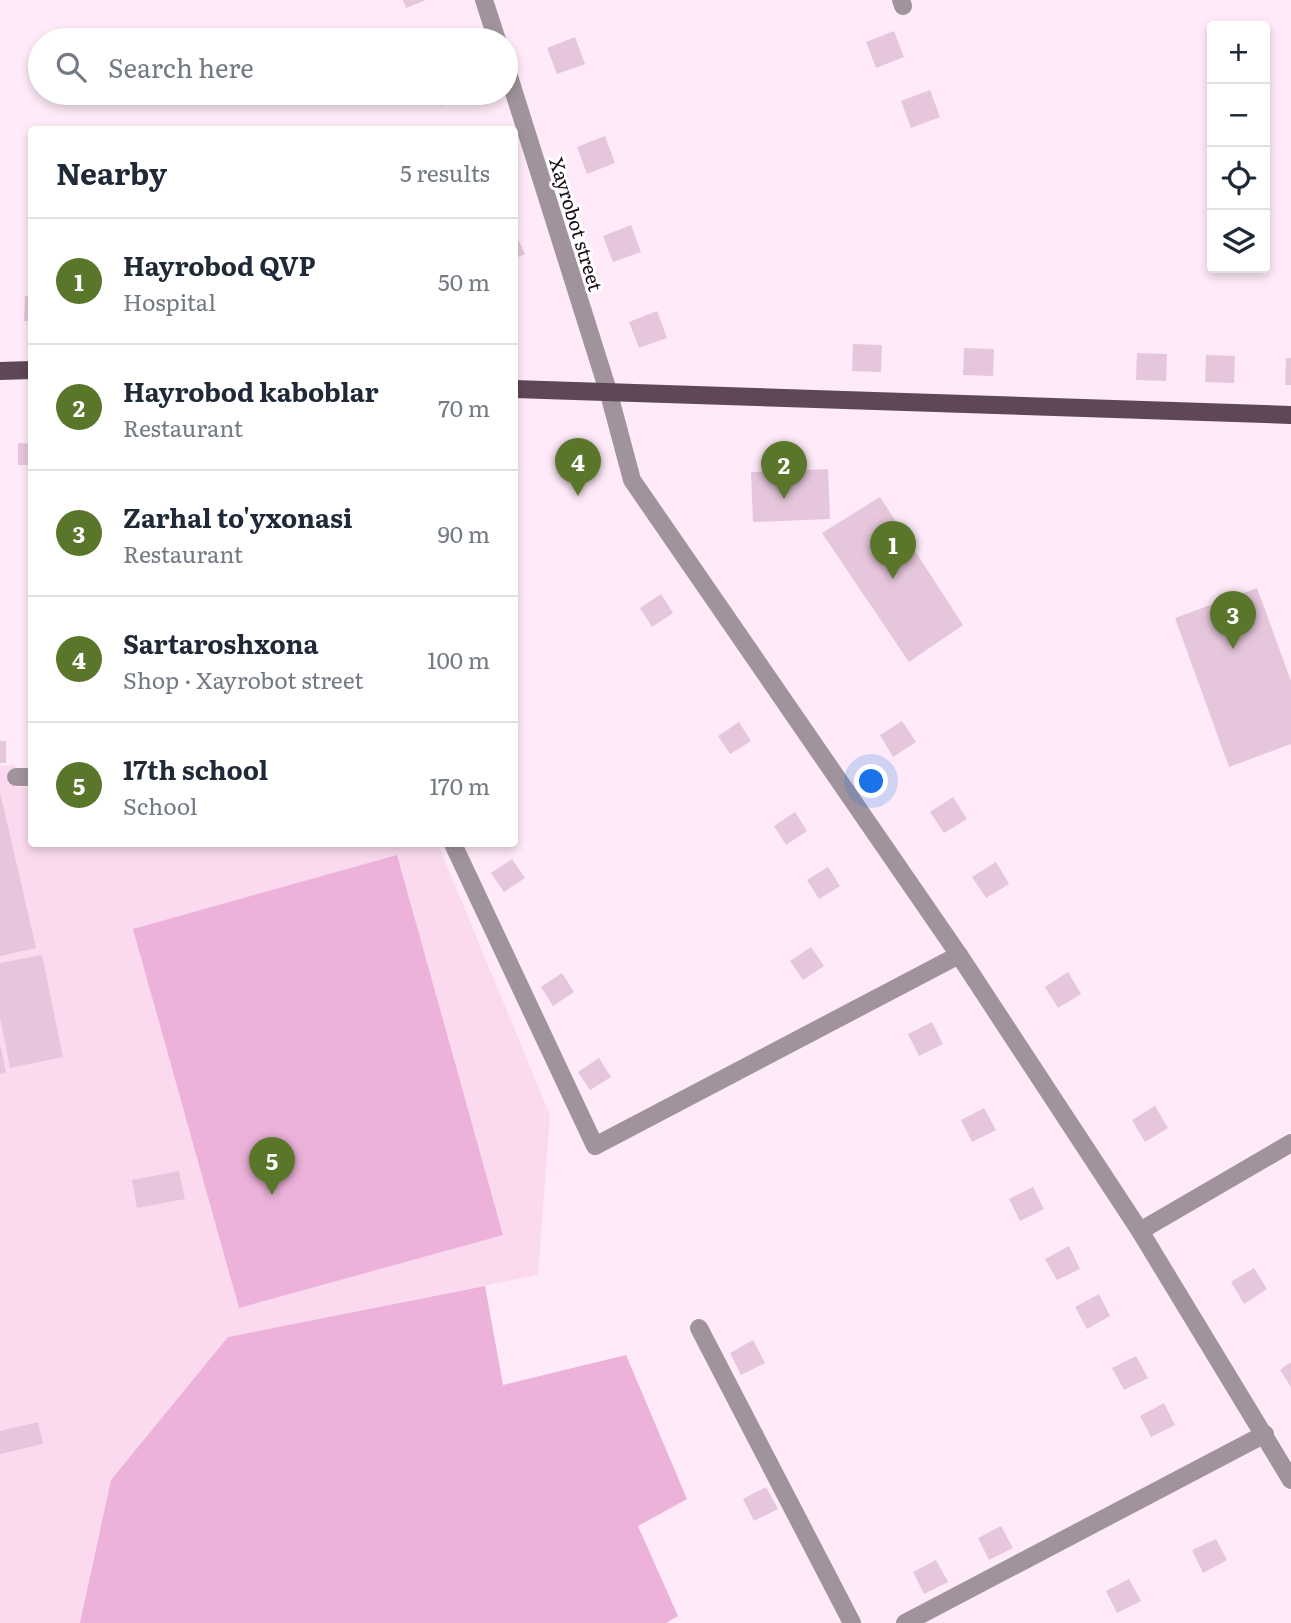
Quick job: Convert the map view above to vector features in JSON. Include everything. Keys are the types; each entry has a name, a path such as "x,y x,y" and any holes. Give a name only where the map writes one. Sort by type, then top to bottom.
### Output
{"main road":[{"path":"0,371 28,370"},
{"path":"518,389 1291,415"}],"street":[{"path":"485,0 493,28"},
{"name":"Xayrobot street","path":"518,105 609,394 632,480 960,955 1140,1231 1291,1480"},
{"path":"454,847 595,1146 960,955"},
{"path":"1140,1231 1291,1143"},
{"path":"699,1328 852,1623"},
{"path":"905,1623 1265,1434"}],"shaded area":[{"path":"15,765 15,787 28,787 28,847 439,847 550,1115 538,1275 228,1337 80,1623 0,1623 0,766"},
{"path":"397,855 503,1235 239,1308 133,929"},
{"path":"485,1286 503,1385 626,1355 687,1499 638,1526 678,1616 666,1623 80,1623 111,1480 228,1337"}],"building":[{"path":"403,0 426,0 406,8"},
{"path":"894,31 904,57 876,68 866,42"},
{"path":"575,37 585,64 557,74 547,48"},
{"path":"930,90 940,117 911,128 901,101"},
{"path":"605,136 615,163 587,174 577,147"},
{"path":"631,225 641,252 613,262 603,236"},
{"path":"518,239 525,254 518,257"},
{"path":"25,296 28,296 28,321 24,321"},
{"path":"657,311 667,338 639,348 629,322"},
{"path":"853,344 882,345 881,372 852,371"},
{"path":"964,348 994,349 993,376 963,375"},
{"path":"1137,353 1167,354 1166,381 1136,380"},
{"path":"1206,355 1235,356 1234,383 1205,382"},
{"path":"1286,358 1291,358 1291,385 1285,385"},
{"path":"18,443 28,444 28,465 18,465"},
{"path":"828,469 830,519 753,522 751,472"},
{"path":"880,497 963,625 909,662 822,533"},
{"path":"1257,588 1291,681 1291,744 1229,767 1175,618"},
{"path":"661,594 673,613 652,627 640,608"},
{"path":"902,721 916,742 893,757 880,735"},
{"path":"739,722 751,741 730,754 718,736"},
{"path":"0,741 6,741 6,763 0,763"},
{"path":"0,792 36,948 0,956"},
{"path":"953,797 967,819 944,833 930,812"},
{"path":"795,812 807,831 786,845 774,826"},
{"path":"512,859 525,878 504,892 491,873"},
{"path":"996,862 1009,884 986,898 972,877"},
{"path":"828,867 840,886 819,899 807,880"},
{"path":"811,947 824,966 803,980 790,961"},
{"path":"42,955 63,1057 10,1068 0,1017 0,963"},
{"path":"1068,972 1081,994 1058,1008 1045,987"},
{"path":"562,973 574,992 553,1006 541,987"},
{"path":"932,1022 943,1044 919,1056 908,1034"},
{"path":"0,1048 6,1073 0,1074"},
{"path":"599,1058 611,1077 590,1090 578,1072"},
{"path":"1155,1106 1168,1128 1145,1142 1132,1120"},
{"path":"984,1108 996,1130 972,1142 961,1120"},
{"path":"179,1171 185,1199 137,1208 132,1180"},
{"path":"1033,1187 1044,1209 1020,1221 1009,1199"},
{"path":"1069,1246 1080,1269 1057,1280 1045,1259"},
{"path":"1254,1268 1267,1289 1244,1304 1231,1282"},
{"path":"1099,1294 1110,1316 1087,1329 1075,1307"},
{"path":"753,1340 765,1363 741,1375 730,1353"},
{"path":"1136,1356 1148,1378 1124,1390 1112,1368"},
{"path":"1291,1362 1291,1387 1280,1370"},
{"path":"1164,1403 1175,1425 1151,1437 1140,1416"},
{"path":"38,1422 43,1444 0,1454 0,1431"},
{"path":"766,1487 778,1509 754,1521 743,1499"},
{"path":"1001,1526 1013,1548 989,1560 978,1538"},
{"path":"1216,1539 1227,1560 1203,1573 1192,1550"},
{"path":"936,1560 948,1582 924,1594 913,1572"},
{"path":"1129,1579 1141,1601 1117,1613 1106,1591"}],"place":[{"name":"Sartaroshxona","path":"578,496"},
{"name":"Hayrobod kaboblar","path":"784,499"},
{"name":"Hayrobod QVP","path":"893,579"},
{"name":"Zarhal to'yxonasi","path":"1233,649"},
{"name":"17th school","path":"272,1195"}]}
